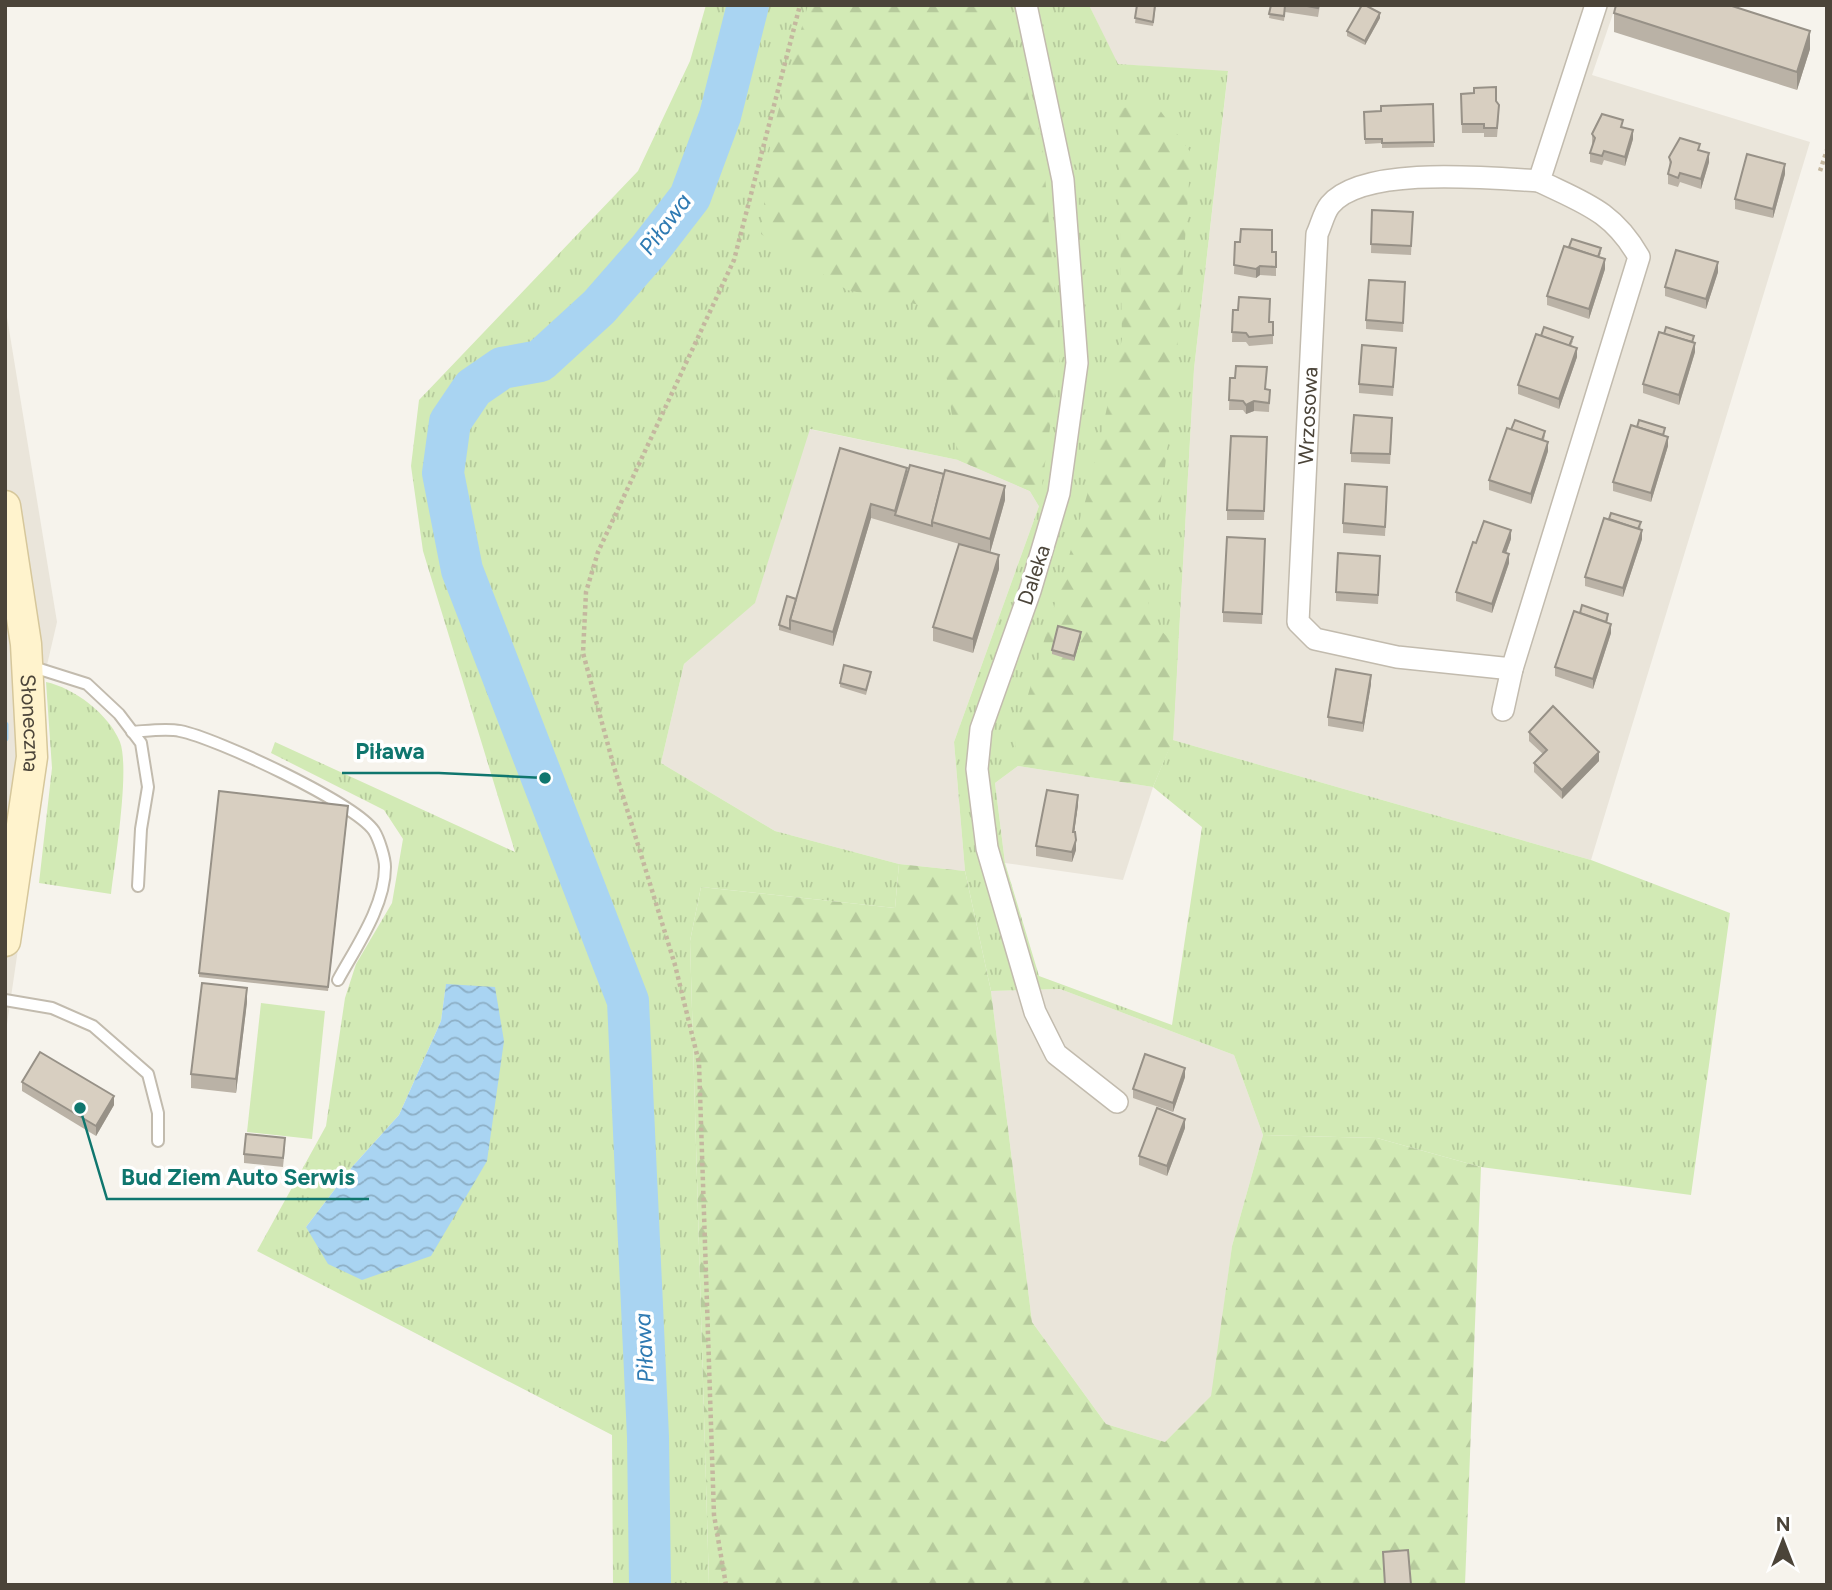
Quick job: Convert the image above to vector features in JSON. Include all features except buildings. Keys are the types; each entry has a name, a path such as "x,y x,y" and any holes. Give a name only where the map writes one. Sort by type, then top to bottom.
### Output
{"street":[{"name":"Daleka","path":"1026,5 1063,180 1077,363 1059,493 1030,591 981,729 977,769 987,848 1035,1012 1056,1054 1117,1102"},
{"path":"1539,181 1596,5"},
{"name":"Wrzosowa","path":"1503,710 1512,669 1639,257 1624,231 1596,209 1539,181 1452,175 1358,185 1330,205 1317,234 1298,622 1315,639 1374,652 1512,669"},
{"name":"Słoneczna","path":"5,506 27,665 32,757 5,941"}],"lane":[{"path":"27,665 87,684 119,714 141,743 148,786 141,829 138,886"},
{"path":"132,732 180,731 217,745 322,792 361,817 375,832 385,866 379,895 363,935 338,980"},
{"path":"5,1000 52,1008 93,1026 148,1074 158,1113 158,1141"}],"path":[{"path":"726,1585 714,1515 699,1063 675,965 614,767 583,653 586,592 598,552 734,260 800,5"},
{"path":"1820,171 1827,149"}],"shaded area":[{"path":"1089,5 1616,5 1592,75 1810,142 1591,860 1173,740 1194,369 1228,72 1117,64"},
{"path":"5,305 57,622 38,704 29,874 5,1038"},
{"path":"809,429 958,460 1030,491 1039,506 954,742 965,871 899,864 775,831 661,763 684,664 755,602"},
{"path":"1018,766 1153,787 1123,880 1005,863 995,783"},
{"path":"1060,989 1234,1055 1263,1135 1232,1246 1212,1396 1165,1442 1106,1424 1032,1322 991,991"}],"green space":[{"path":"706,5 1089,5 1118,64 1228,71 1194,369 1173,740 1591,860 1730,913 1691,1195 1481,1167 1377,1138 1263,1135 1234,1055 1060,989 991,991 965,871 954,742 1039,506 1030,491 958,460 810,429 755,603 684,664 661,763 775,831 899,864 895,908 701,887 690,941 709,1585 613,1585 612,1435 257,1251 326,1126 345,998 356,964 392,903 403,839 384,810 271,753 275,742 515,852 423,551 411,466 419,400 638,171 690,61","holes":["1172,741 1153,787 1202,827 1172,1025 1039,976 1005,863 995,783 1018,766","446,985 431,1256 306,1227 352,1167 399,1115 441,1021"]},
{"path":"808,5 1000,5 1042,140 1060,357 1039,506 1030,491 958,460 947,380 920,305 847,290 761,234 771,137"},
{"path":"1154,102 1191,153 1175,384 1147,616 1178,648 1173,740 1153,787 1018,766 1015,739 1090,485 1122,339 1118,109"},
{"path":"46,682 79,696 99,712 120,742 123,755 123,793 111,894 39,883 52,768"},
{"path":"899,864 965,871 991,991 1032,1322 1106,1424 1165,1442 1211,1396 1232,1246 1263,1135 1377,1138 1481,1167 1465,1585 709,1585 690,941 701,887 895,908"},
{"path":"261,1003 325,1011 312,1139 247,1132"}],"water":[{"path":"446,984 495,987 504,1041 487,1161 431,1256 362,1280 328,1264 306,1227 352,1167 399,1115 441,1021"}],"waterway":[{"name":"Piława","path":"650,1585 648,1437 628,1001 462,570 443,473 450,422 473,388 502,368 540,361 599,307 649,250 690,197 720,116 748,5"},
{"path":"5,725 5,738"}],"place":[{"name":"Piława","path":"545,778"},
{"name":"Bud Ziem Auto Serwis","path":"80,1108"}]}
